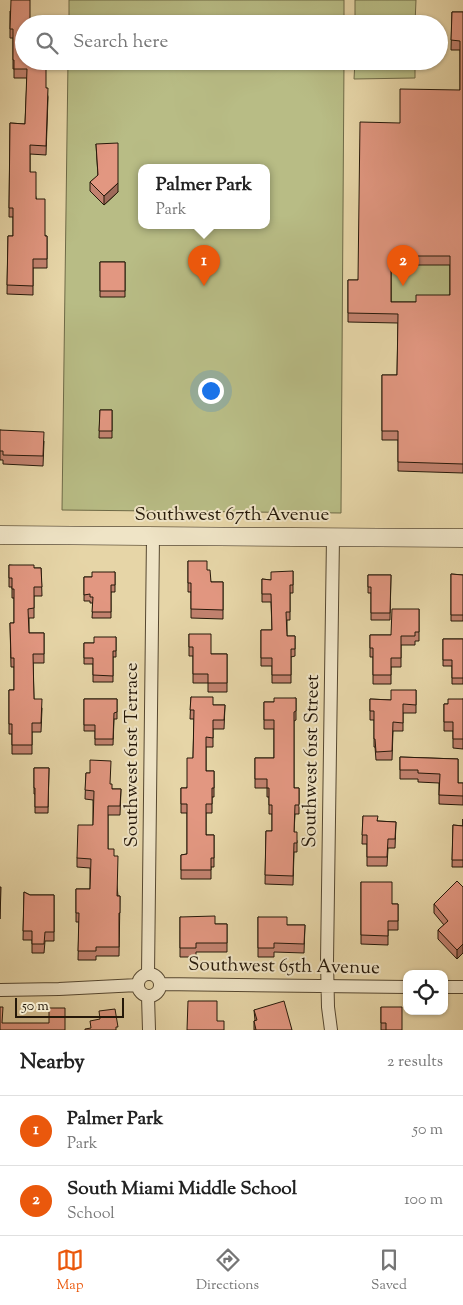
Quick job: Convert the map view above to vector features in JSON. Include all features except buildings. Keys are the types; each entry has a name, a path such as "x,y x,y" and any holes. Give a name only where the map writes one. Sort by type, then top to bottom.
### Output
{"main road":[{"name":"Southwest 67th Avenue","path":"0,535 463,538"}],"street":[{"name":"Southwest 61st Terrace","path":"148,974 153,536"},
{"name":"Southwest 61st Street","path":"331,1030 328,986 333,538"},
{"path":"148,974 154,975 160,984 156,994 148,996 142,994 138,985 141,978 148,974"},
{"name":"Southwest 65th Avenue","path":"160,984 403,987"},
{"path":"0,990 138,985"},
{"path":"448,987 463,987"},
{"path":"148,996 150,1030"}],"green space":[{"path":"69,0 344,0 344,15 69,15"},
{"path":"355,0 416,0 415,15 355,15"},
{"path":"68,70 344,70 341,513 62,510"},
{"path":"354,70 415,70 415,78 354,79"},
{"path":"391,217 450,218 450,311 391,311"}],"place":[{"name":"Palmer Park","path":"204,286"},
{"name":"South Miami Middle School","path":"403,286"}]}
